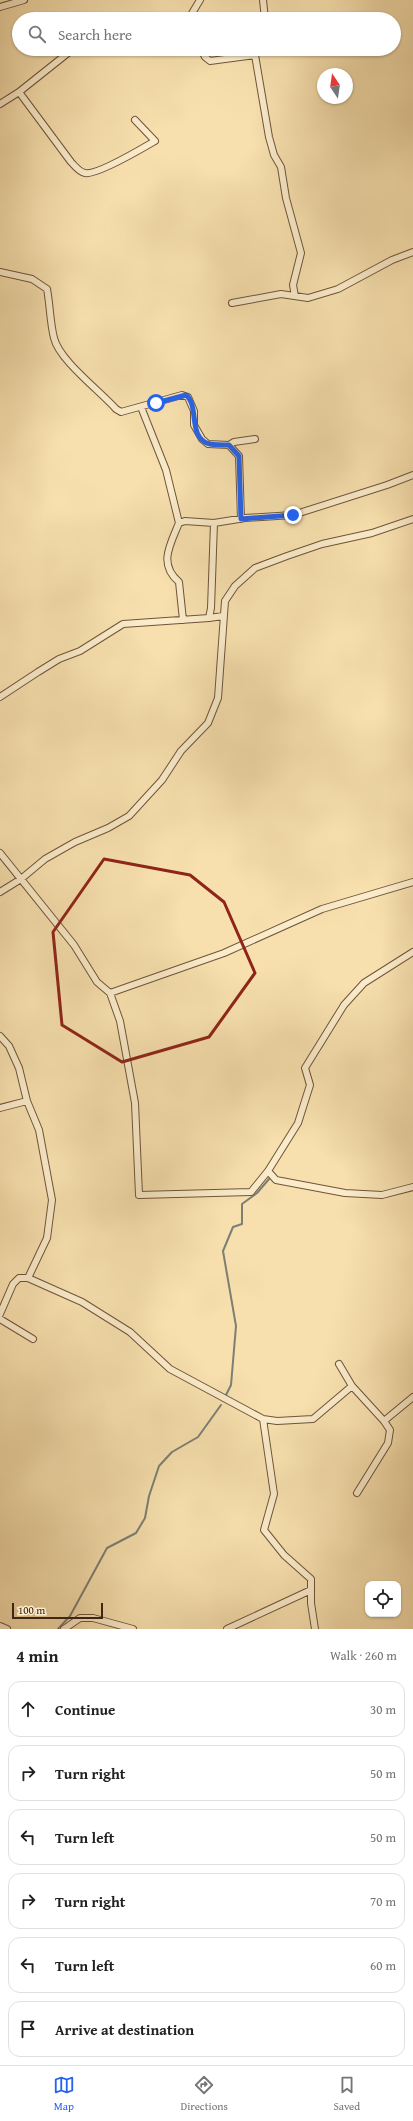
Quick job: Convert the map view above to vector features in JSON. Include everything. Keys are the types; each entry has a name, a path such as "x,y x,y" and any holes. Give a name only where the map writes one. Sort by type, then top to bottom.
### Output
{"street":[{"path":"0,7 24,0"},
{"path":"193,12 200,0"},
{"path":"264,0 265,12"},
{"path":"0,104 19,92 64,56"},
{"path":"204,56 210,61 236,56"},
{"path":"257,56 269,137 274,155 281,167 286,198 302,253 293,285 295,296"},
{"path":"19,92 71,162 81,172 87,174 100,170 155,142 135,120"},
{"path":"232,303 281,294 308,298 338,289 392,260 413,252"},
{"path":"0,272 32,279 47,289 54,338 70,365 121,412 186,395 194,411 194,425 202,439 208,444 229,445 234,442 255,439"},
{"path":"141,407 166,470 179,523 167,556 168,568 172,576 179,582 183,620"},
{"path":"229,445 239,456 241,519"},
{"path":"179,523 185,521 214,523 241,519 293,515 387,485 413,475"},
{"path":"0,892 21,879 45,859 129,816 162,780 181,751 208,723 218,698 225,600 235,586 255,568 322,544 372,533 413,519"},
{"path":"208,618 214,523"},
{"path":"0,697 38,672 59,660 80,651 123,624 223,616"},
{"path":"0,853 74,945 98,982 110,993 120,1021 135,1103 139,1195 251,1192 268,1170 298,1123 310,1085 305,1068 344,1005 364,983 413,952"},
{"path":"110,993 224,953 322,909 413,882"},
{"path":"0,1036 9,1046 19,1068 27,1102 39,1130 52,1200 47,1238 28,1278"},
{"path":"0,1108 27,1102"},
{"path":"268,1170 276,1180 345,1193 382,1196 413,1187"},
{"path":"0,1314 13,1284 19,1278 28,1278 82,1302 130,1332 170,1369 263,1419 277,1421 313,1419 352,1386"},
{"path":"0,1318 33,1339"},
{"path":"340,1364 352,1386 384,1421 390,1430 388,1443 357,1493"},
{"path":"384,1421 412,1399"},
{"path":"263,1419 274,1494 264,1530 284,1555 311,1579 311,1603 315,1629"},
{"path":"227,1629 311,1590"},
{"path":"64,1629 80,1618 93,1618 133,1629"},
{"path":"0,1626 7,1629"}],"highlighted area":[{"path":"104,859 190,875 224,902 255,973 209,1037 122,1062 62,1025 53,932"}],"waterway":[{"path":"226,1395 231,1385 236,1326 223,1251 233,1227 242,1224 242,1204 257,1193 269,1179"},
{"path":"58,1629 70,1616 107,1548 136,1533 145,1518 149,1496 159,1466 172,1452 198,1437 221,1405"}],"route":[{"path":"156,403 186,395 194,411 194,425 202,439 208,444 229,445 239,456 239,496 241,519 293,515"}]}
